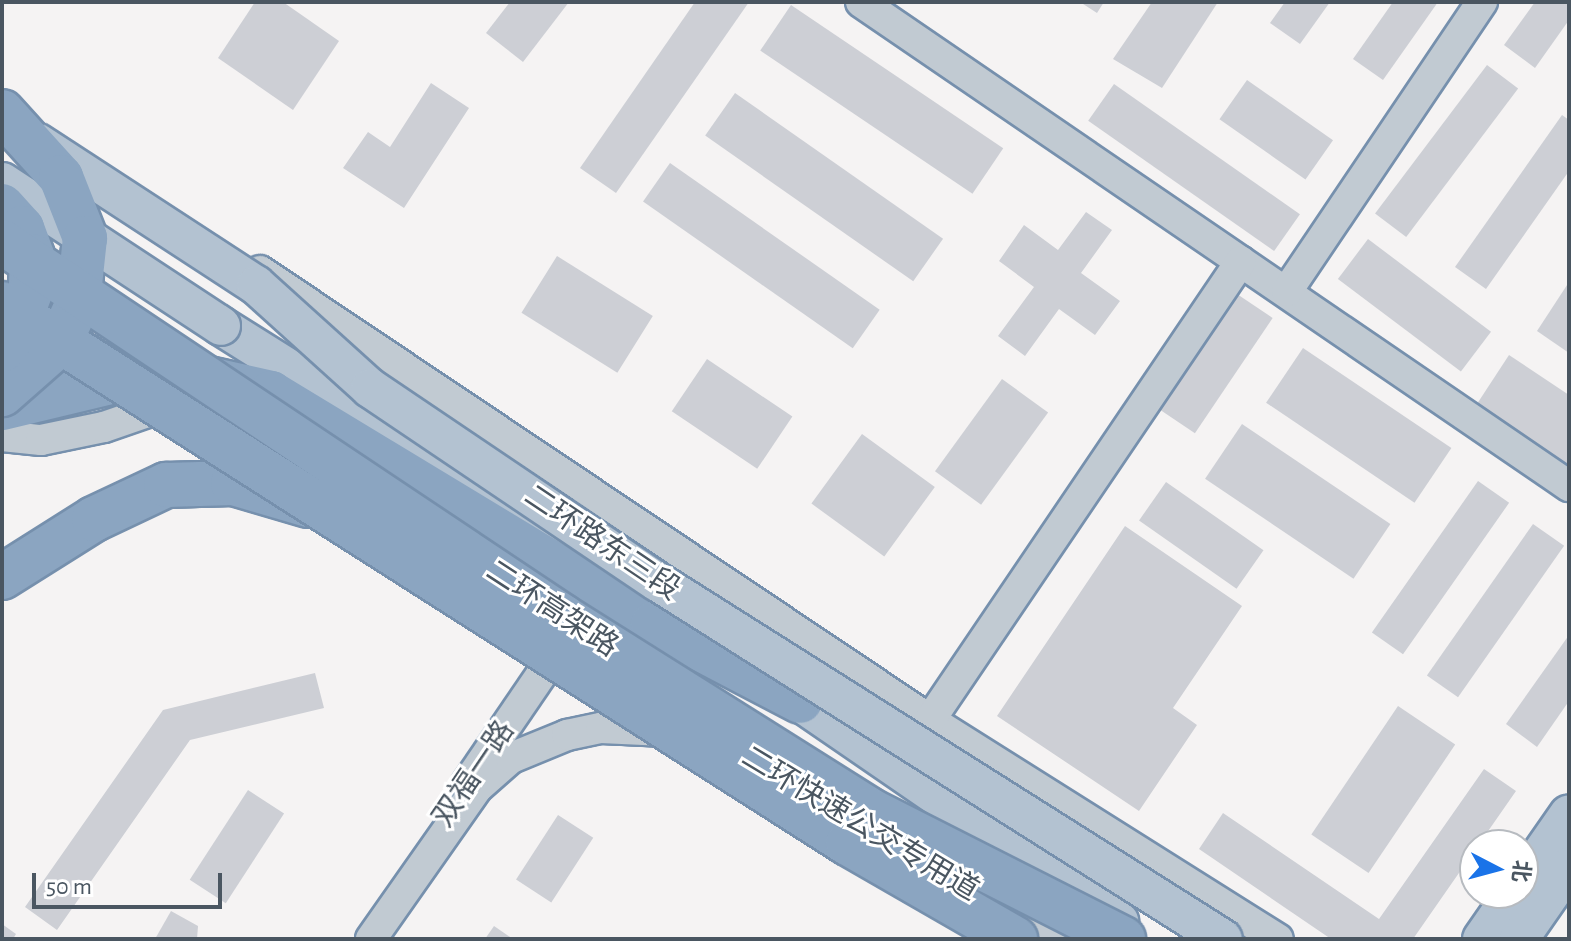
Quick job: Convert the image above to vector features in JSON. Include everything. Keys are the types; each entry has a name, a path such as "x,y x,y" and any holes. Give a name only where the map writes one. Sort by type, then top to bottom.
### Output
{"highway":[{"path":"2,394 59,344 78,303 85,269 85,238 61,177 5,119"},
{"path":"2,206 22,228 32,256 31,290 15,333 2,350"},
{"name":"二环高架路","path":"2,242 563,617 869,810 1123,939"},
{"name":"二环高架路","path":"2,304 848,843 1015,939"},
{"path":"2,408 164,369 271,393 653,624 800,701"},
{"path":"2,577 94,519 166,485 233,483 322,509"}],"main road":[{"name":"二环路东三段","path":"5,119 256,285 370,388 658,582 1223,939"},
{"name":"二环路东三段","path":"2,182 598,563 1143,939"},
{"path":"1539,857 1569,814"},
{"path":"1519,939 1569,867"},
{"path":"1482,939 1503,909"}],"street":[{"path":"861,2 1569,486"},
{"path":"1287,291 1482,2"},
{"path":"2,235 115,207 168,211 930,720 1278,939"},
{"path":"930,720 1241,261"},
{"path":"2,436 41,440 104,427 153,410 279,422 356,463 587,608 1062,939"},
{"name":"双福一路","path":"361,939 587,608"},
{"name":"二环快速公交专用道","path":"371,939 477,788 511,758 567,735 601,728 684,733 755,758 1052,939"}],"building":[{"path":"255,2 283,2 339,41 293,110 218,58"},
{"path":"510,2 569,2 523,62 486,33"},
{"path":"695,2 749,2 616,193 580,168"},
{"path":"1080,2 1104,2 1097,13"},
{"path":"1152,2 1218,2 1162,88 1113,59"},
{"path":"1285,2 1330,2 1300,44 1270,23"},
{"path":"1393,2 1438,2 1383,80 1353,59"},
{"path":"1535,2 1569,2 1569,20 1535,68 1504,45"},
{"path":"791,5 1003,148 972,194 760,51"},
{"path":"1487,65 1518,88 1406,237 1375,214"},
{"path":"1247,80 1333,140 1305,180 1219,119"},
{"path":"431,83 469,108 404,208 343,168 368,132 390,147"},
{"path":"1114,84 1300,214 1274,251 1088,121"},
{"path":"735,93 943,239 913,281 705,136"},
{"path":"1562,115 1569,120 1569,171 1486,289 1455,267"},
{"path":"670,163 880,310 853,348 643,202"},
{"path":"1086,212 1112,230 1081,273 1120,301 1095,335 1059,309 1025,356 998,336 1034,287 999,261 1024,225 1058,250"},
{"path":"1368,239 1491,332 1461,372 1338,279"},
{"path":"557,256 653,316 617,373 521,313"},
{"path":"1569,282 1569,353 1537,331"},
{"path":"1237,294 1273,318 1195,433 1159,409"},
{"path":"1303,348 1451,448 1414,503 1266,403"},
{"path":"1509,355 1569,395 1569,475 1473,410"},
{"path":"707,359 792,417 757,469 672,411"},
{"path":"1002,379 1048,413 981,505 935,471"},
{"path":"1242,424 1390,524 1353,579 1205,479"},
{"path":"862,434 935,487 884,556 811,504"},
{"path":"1478,481 1509,503 1403,654 1372,633"},
{"path":"1166,482 1263,550 1237,589 1139,521"},
{"path":"1533,524 1564,546 1458,697 1427,676"},
{"path":"1125,526 1242,606 1173,708 1197,725 1139,811 997,716"},
{"path":"1569,635 1569,701 1537,747 1506,724"},
{"path":"315,673 324,708 190,740 57,930 25,907 163,710"},
{"path":"1398,706 1455,745 1369,873 1311,835"},
{"path":"1484,769 1516,791 1490,829 1459,829 1459,873 1413,939 1331,939 1199,849 1223,813 1379,919"},
{"path":"248,790 284,813 226,903 190,880"},
{"path":"558,815 593,838 551,902 516,880"},
{"path":"171,911 198,926 197,939 155,939"},
{"path":"2,924 16,934 13,939 2,939"},
{"path":"494,926 513,939 485,939"}]}
